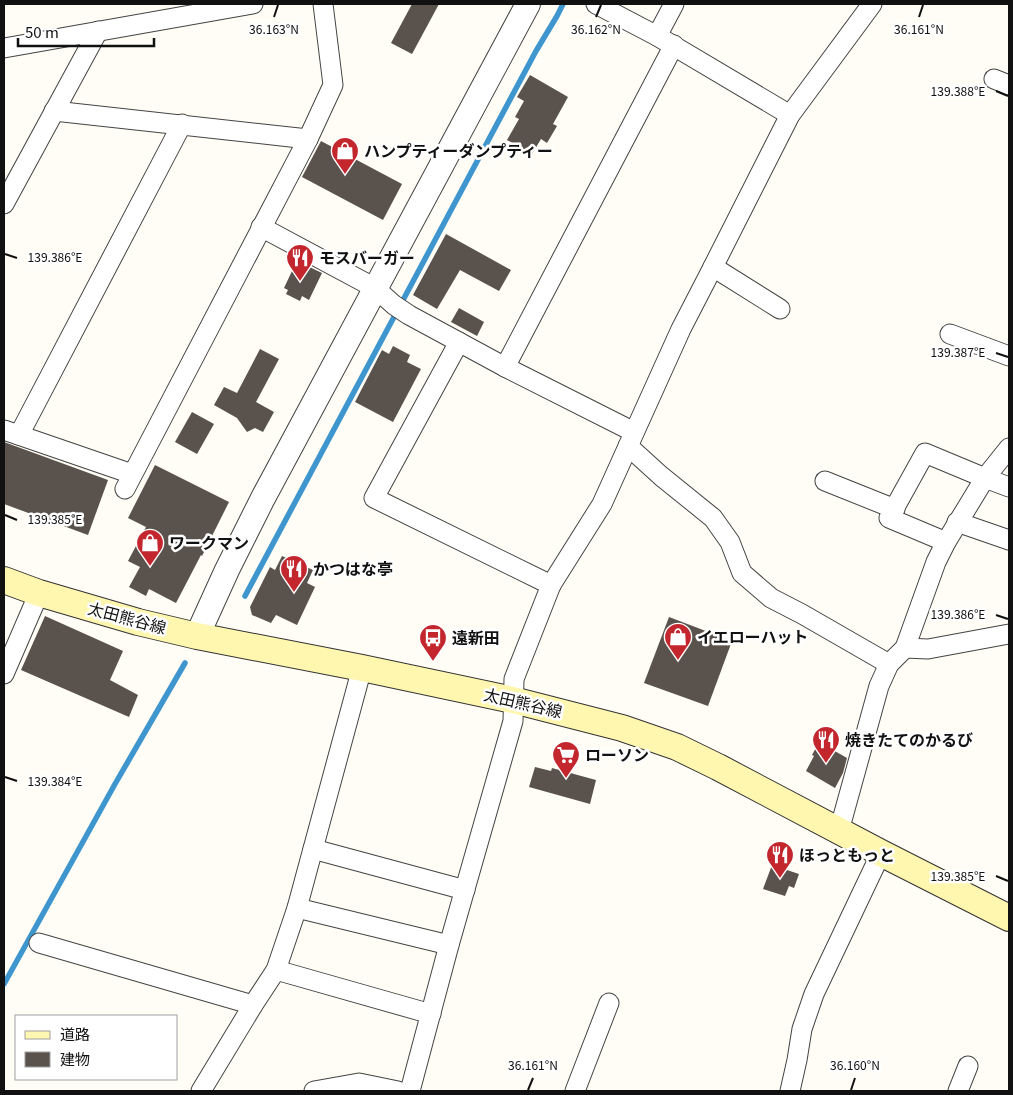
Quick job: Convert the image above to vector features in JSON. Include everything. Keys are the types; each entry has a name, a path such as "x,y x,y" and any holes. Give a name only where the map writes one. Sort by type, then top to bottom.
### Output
{"main road":[{"name":"太田熊谷線","path":"4,580 39,593 138,622 197,636 513,700 622,728 677,747 718,767 880,853 1009,918"}],"street":[{"path":"4,48 98,31 182,9 253,4"},
{"path":"182,124 11,433 129,481 308,139 333,86 323,4"},
{"path":"197,636 226,570 528,4"},
{"path":"596,4 674,45 790,115"},
{"path":"657,36 674,4"},
{"path":"410,1091 449,945 513,721 514,679 551,585 602,504 681,329 790,115 872,4"},
{"path":"4,204 98,31"},
{"path":"505,367 674,45"},
{"path":"54,111 308,139"},
{"path":"261,227 376,288 402,310 631,439 661,476 713,518 730,542 742,573 771,598 889,664"},
{"path":"713,268 780,309"},
{"path":"950,334 1009,356"},
{"path":"459,342 374,498 551,585"},
{"path":"839,831 879,686 889,664 905,648 936,562 946,542 985,478 1009,448"},
{"path":"946,542 889,518 924,454 1009,487"},
{"path":"825,481 895,509"},
{"path":"957,522 1009,540"},
{"path":"4,674 39,593"},
{"path":"905,648 928,649 1009,634"},
{"path":"201,1091 253,1004 276,970 297,908 362,668"},
{"path":"313,849 465,890"},
{"path":"790,1091 802,1029 814,994 880,853"},
{"path":"297,908 449,945"},
{"path":"38,943 253,1004"},
{"path":"276,970 431,1014"},
{"path":"575,1091 609,1003"},
{"path":"958,1091 968,1066"},
{"path":"314,1091 359,1084 398,1091"}],"building":[{"path":"412,4 439,4 412,54 391,43"},
{"path":"530,75 568,97 553,124 557,126 547,143 541,139 532,154 507,140 519,119 515,117 524,101 517,97"},
{"path":"321,141 402,184 383,220 302,177"},
{"path":"446,234 511,270 499,291 460,270 437,309 413,295"},
{"path":"299,262 322,273 309,300 302,296 300,301 286,294 288,290 284,288 292,271 294,272"},
{"path":"459,308 484,322 477,336 451,322"},
{"path":"393,346 410,355 407,362 421,369 393,422 355,402 382,350 389,354"},
{"path":"260,349 279,359 256,402 274,412 263,432 255,428 247,432 237,418 214,405 224,387 237,393"},
{"path":"192,412 214,424 197,454 175,442"},
{"path":"4,442 108,480 88,535 4,504"},
{"path":"155,465 229,502 176,603 149,589 146,596 129,587 140,567 128,561 146,527 128,518"},
{"path":"282,556 313,570 307,583 315,587 297,625 276,615 271,623 252,615 250,607 270,567 275,570"},
{"path":"45,616 123,651 110,680 138,695 129,717 21,670"},
{"path":"669,617 732,641 708,706 644,683"},
{"path":"819,742 847,758 843,773 835,788 806,771"},
{"path":"535,767 551,771 552,768 596,780 590,804 529,787"},
{"path":"772,865 799,874 794,888 789,886 785,896 763,889"}],"waterway":[{"path":"245,596 536,51 563,4"},
{"path":"4,984 115,784 185,663"}],"place":[{"name":"ハンプティーダンプティー","path":"345,175"},
{"name":"モスバーガー","path":"300,282"},
{"name":"ワークマン","path":"150,567"},
{"name":"かつはな亭","path":"294,593"},
{"name":"イエローハット","path":"678,661"},
{"name":"遠新田","path":"433,662"},
{"name":"焼きたてのかるび","path":"826,764"},
{"name":"ローソン","path":"566,779"},
{"name":"ほっともっと","path":"780,879"}]}
